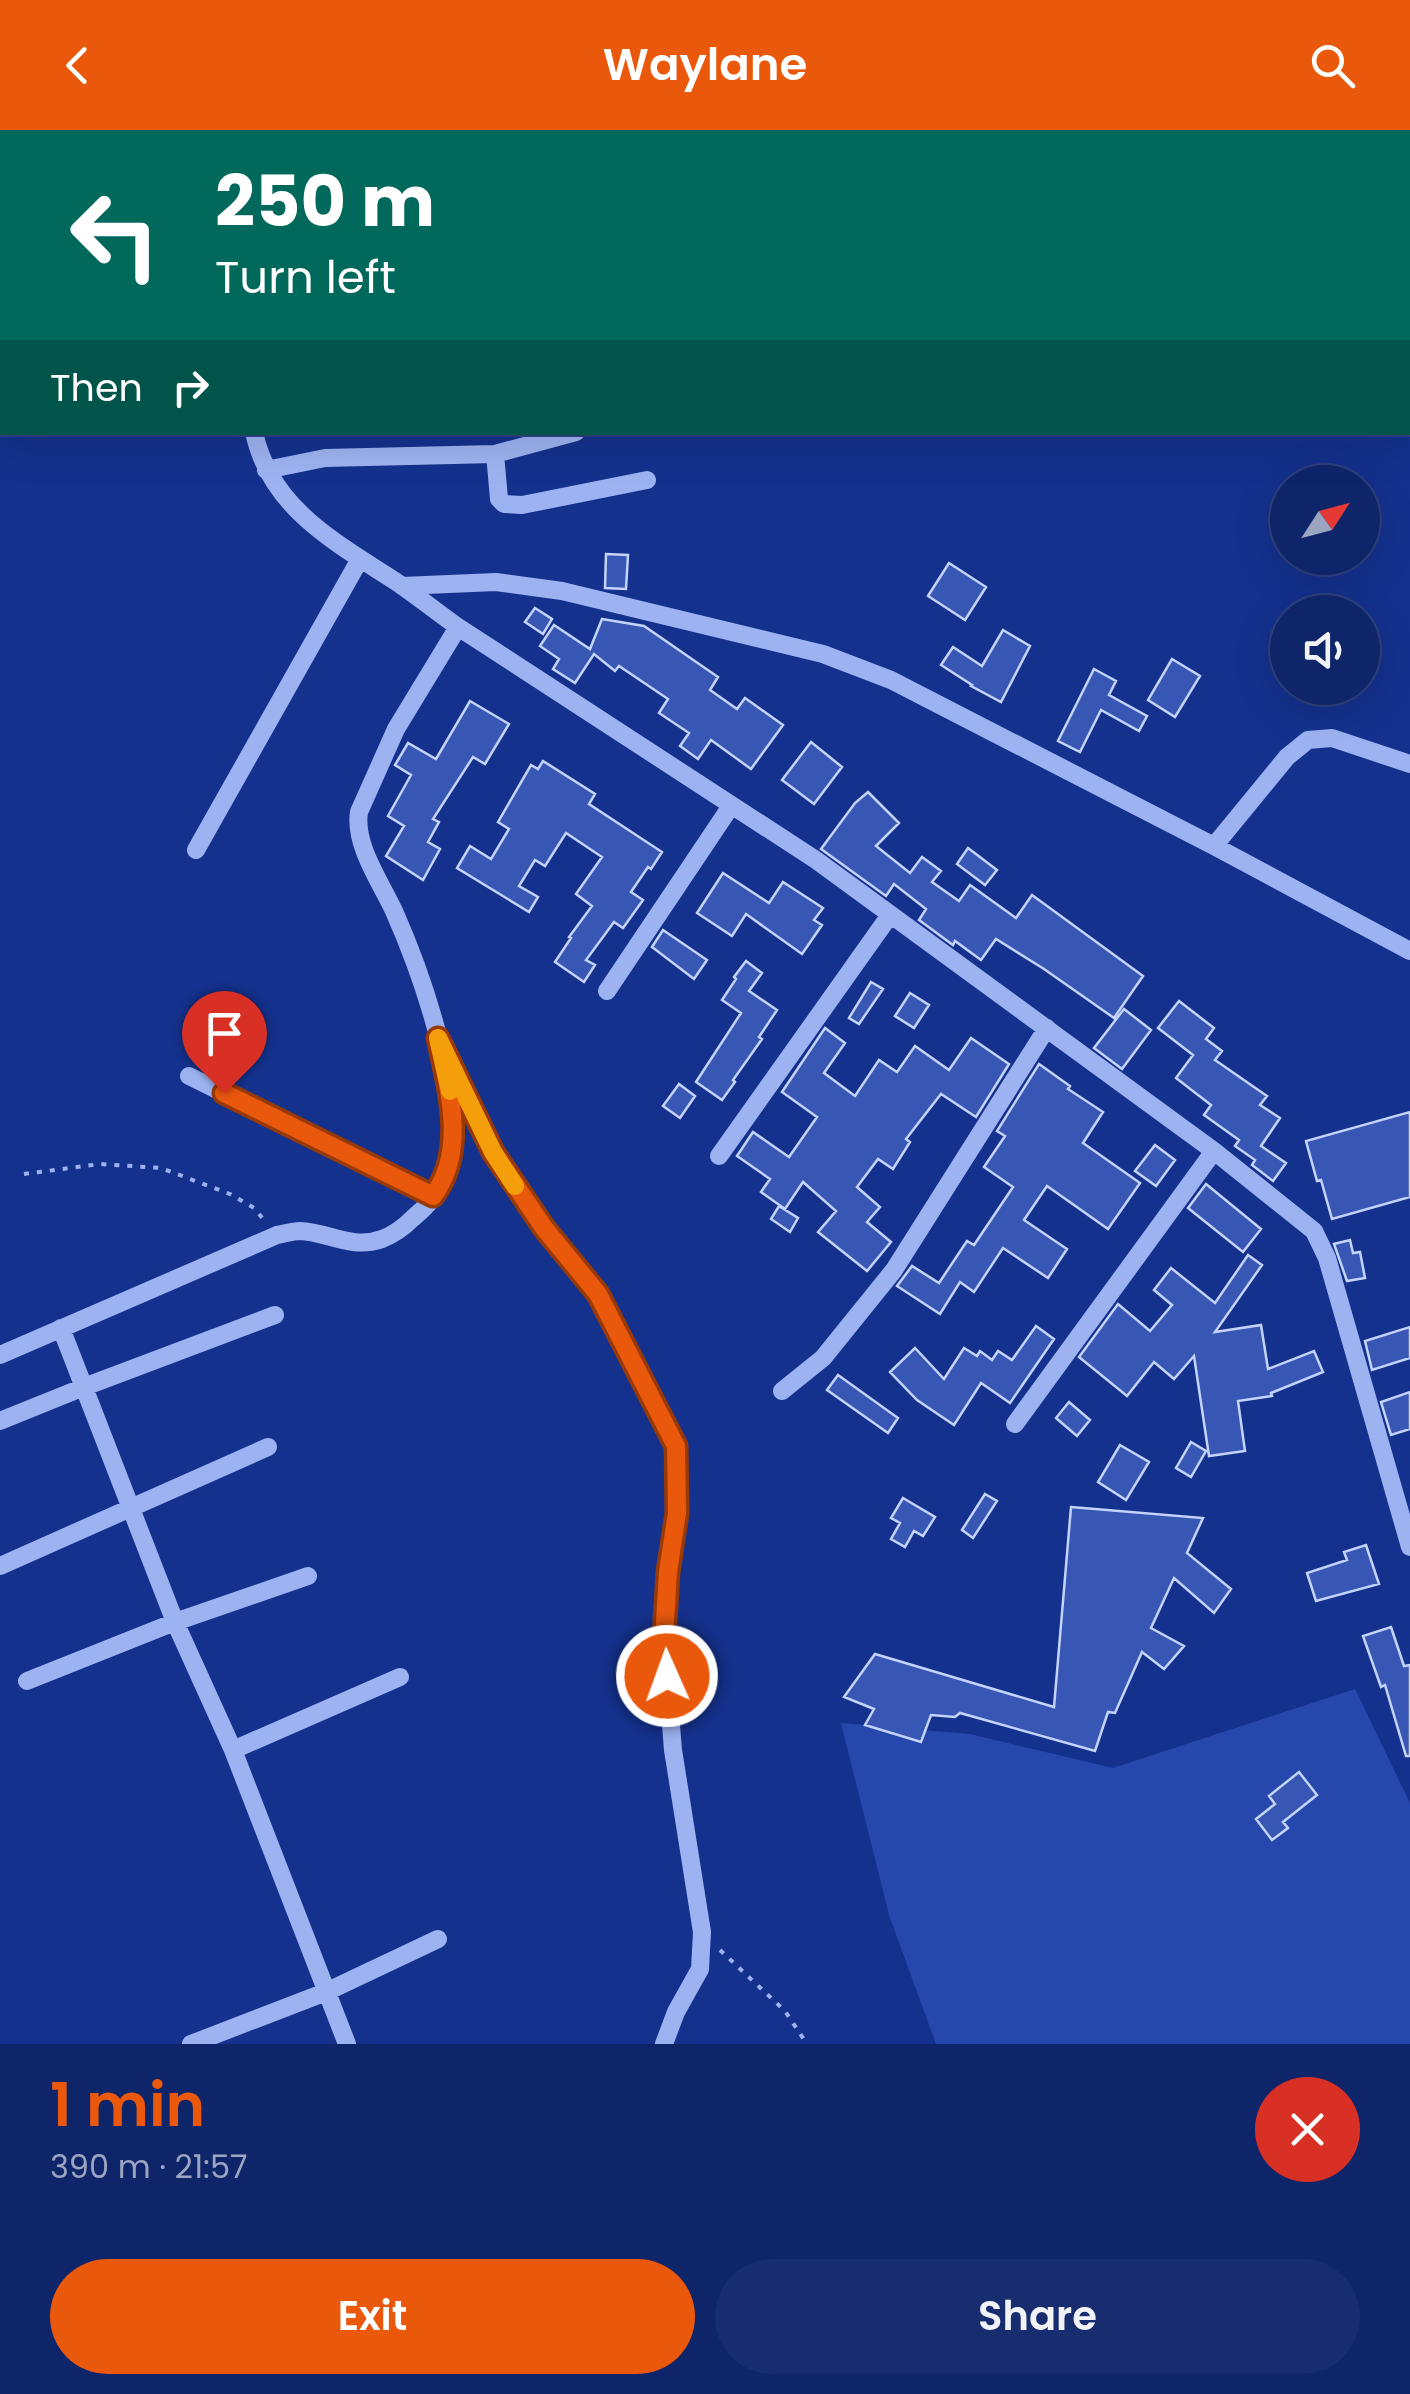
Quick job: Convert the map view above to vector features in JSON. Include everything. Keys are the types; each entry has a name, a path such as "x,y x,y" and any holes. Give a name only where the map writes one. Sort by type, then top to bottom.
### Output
{"street":[{"path":"255,435 266,470 316,530 816,860 1214,1151 1314,1230 1327,1258 1410,1546"},
{"path":"266,470 325,458 496,454 565,435"},
{"path":"496,454 500,499 504,504 522,505 648,480"},
{"path":"196,850 360,558"},
{"path":"402,586 496,582 562,591 823,654 891,680 1410,951"},
{"path":"0,1355 277,1235 298,1231 351,1244 382,1240 422,1210 443,1182 453,1142 450,1094 438,1038 421,978 357,825 359,812 396,730 458,627"},
{"path":"1214,846 1288,757 1308,740 1332,738 1410,764"},
{"path":"607,990 730,806"},
{"path":"719,1156 890,914"},
{"path":"782,1390 822,1358 894,1270 1046,1028"},
{"path":"438,1038 493,1152 544,1228 598,1294 676,1446 677,1513 664,1638 673,1750 702,1932 700,1969 676,2012 664,2044"},
{"path":"190,1076 433,1196"},
{"path":"1015,1424 1214,1151"},
{"path":"0,1421 274,1316"},
{"path":"61,1328 175,1622 232,1750 347,2044"},
{"path":"0,1566 268,1446"},
{"path":"27,1682 175,1622 308,1576"},
{"path":"232,1750 400,1676"},
{"path":"190,2044 326,1992 438,1939"}],"path":[{"path":"24,1174 100,1164 161,1168 230,1194 254,1208 277,1235"},
{"path":"702,1932 784,2011 806,2044"}],"shaded area":[{"path":"1355,1689 1410,1803 1410,2044 936,2044 890,1918 841,1723 970,1734 1113,1768"}],"building":[{"path":"606,554 628,555 626,589 605,588"},
{"path":"949,563 986,587 965,620 928,596"},
{"path":"535,608 552,619 543,634 525,622"},
{"path":"602,619 644,626 718,677 710,690 737,709 745,698 783,725 751,769 711,740 698,759 680,746 689,733 659,713 668,699 619,666 615,671 594,654 575,683 553,669 559,659 540,646 554,625 590,649"},
{"path":"1003,630 1030,646 1001,702 941,665 953,647 982,666"},
{"path":"1172,659 1200,676 1175,717 1148,700"},
{"path":"1094,669 1116,681 1109,695 1147,716 1139,731 1101,710 1080,752 1058,741"},
{"path":"470,701 509,724 485,764 473,757 433,819 439,822 428,842 440,849 423,880 386,856 404,826 388,816 411,775 395,765 408,743 436,759"},
{"path":"811,742 842,767 814,804 782,780"},
{"path":"543,761 595,794 589,804 662,852 631,892 643,900 623,928 614,922 586,960 595,965 584,982 555,962 592,906 576,894 602,857 566,833 545,866 535,860 519,886 538,897 529,912 457,868 470,846 491,859 509,829 498,822 531,765 538,769"},
{"path":"868,792 899,823 876,846 910,873 922,857 941,871 932,882 959,901 970,885 1016,918 1032,895 1143,976 1114,1018 996,939 981,960 955,941 953,945 919,920 926,909 894,884 886,896 821,849 855,803"},
{"path":"968,848 997,870 985,885 957,864"},
{"path":"723,873 769,903 783,882 823,908 814,920 822,925 802,954 746,914 732,936 697,913"},
{"path":"663,930 707,960 694,979 652,947"},
{"path":"746,961 762,973 749,991 777,1010 722,1100 696,1082 741,1013 722,1000"},
{"path":"871,982 883,989 859,1024 849,1018"},
{"path":"910,993 929,1005 914,1028 895,1016"},
{"path":"1179,1001 1214,1028 1206,1039 1222,1051 1215,1060 1267,1096 1260,1105 1280,1118 1261,1146 1286,1163 1273,1181 1252,1165 1255,1160 1235,1146 1239,1140 1204,1115 1211,1105 1176,1078 1193,1055 1158,1028"},
{"path":"1124,1009 1151,1030 1122,1069 1094,1048"},
{"path":"825,1028 845,1043 824,1073 855,1096 879,1060 897,1072 915,1046 949,1070 971,1038 1009,1064 976,1117 941,1094 906,1139 910,1142 893,1169 878,1159 857,1187 880,1207 867,1222 891,1242 867,1271 818,1232 836,1211 803,1182 785,1209 761,1192 770,1179 737,1156 753,1132 789,1157 817,1117 782,1092"},
{"path":"1039,1064 1103,1112 1083,1143 1140,1183 1108,1229 1047,1186 1024,1220 1067,1249 1048,1278 1003,1248 974,1292 960,1282 940,1314 897,1286 912,1266 939,1283 967,1241 974,1245 1013,1187 984,1167 1005,1136 997,1131"},
{"path":"679,1084 695,1096 680,1118 663,1106"},
{"path":"1410,1112 1410,1197 1332,1219 1306,1141"},
{"path":"1155,1145 1175,1160 1156,1186 1135,1171"},
{"path":"1206,1184 1261,1229 1243,1252 1188,1208"},
{"path":"779,1206 798,1218 790,1232 771,1219"},
{"path":"1350,1240 1353,1253 1360,1252 1365,1278 1347,1281 1334,1244"},
{"path":"1248,1255 1262,1265 1215,1332 1261,1325 1268,1369 1314,1351 1323,1372 1271,1393 1272,1396 1238,1401 1245,1451 1209,1456 1194,1356 1174,1379 1154,1362 1127,1396 1079,1357 1118,1304 1150,1331 1172,1305 1154,1290 1171,1268 1215,1303"},
{"path":"1036,1326 1054,1339 1010,1403 981,1383 954,1425 917,1400 890,1372 915,1348 944,1379 964,1348 977,1356 980,1351 992,1360 998,1351 1012,1360"},
{"path":"1410,1327 1410,1358 1372,1370 1365,1341"},
{"path":"838,1375 898,1418 888,1433 827,1390"},
{"path":"1410,1392 1410,1429 1391,1435 1381,1402"},
{"path":"1069,1402 1090,1420 1077,1436 1056,1418"},
{"path":"1191,1442 1206,1451 1191,1477 1176,1468"},
{"path":"1120,1445 1149,1462 1126,1500 1098,1482"},
{"path":"985,1494 997,1501 973,1538 962,1530"},
{"path":"903,1498 935,1517 923,1536 914,1531 905,1547 891,1539 900,1523 891,1518"},
{"path":"1071,1507 1203,1518 1187,1553 1231,1589 1214,1613 1174,1578 1151,1628 1184,1646 1164,1669 1142,1652 1115,1713 1108,1712 1095,1751 960,1713 955,1717 931,1715 921,1742 865,1725 874,1709 844,1697 875,1654 1054,1707"},
{"path":"1366,1545 1379,1584 1316,1601 1307,1573 1347,1560 1344,1552"},
{"path":"1391,1627 1404,1666 1410,1665 1410,1756 1406,1756 1385,1685 1381,1687 1363,1636"},
{"path":"1299,1772 1317,1795 1283,1822 1288,1828 1272,1840 1256,1819 1275,1804 1269,1796"}],"slow traffic":[{"path":"450,1091 438,1038 493,1152 515,1186"}],"route":[{"path":"224,1093 433,1196 443,1182 453,1142 450,1094 438,1038 493,1152 544,1228 598,1294 676,1446 677,1513 664,1638 667,1676"}]}
